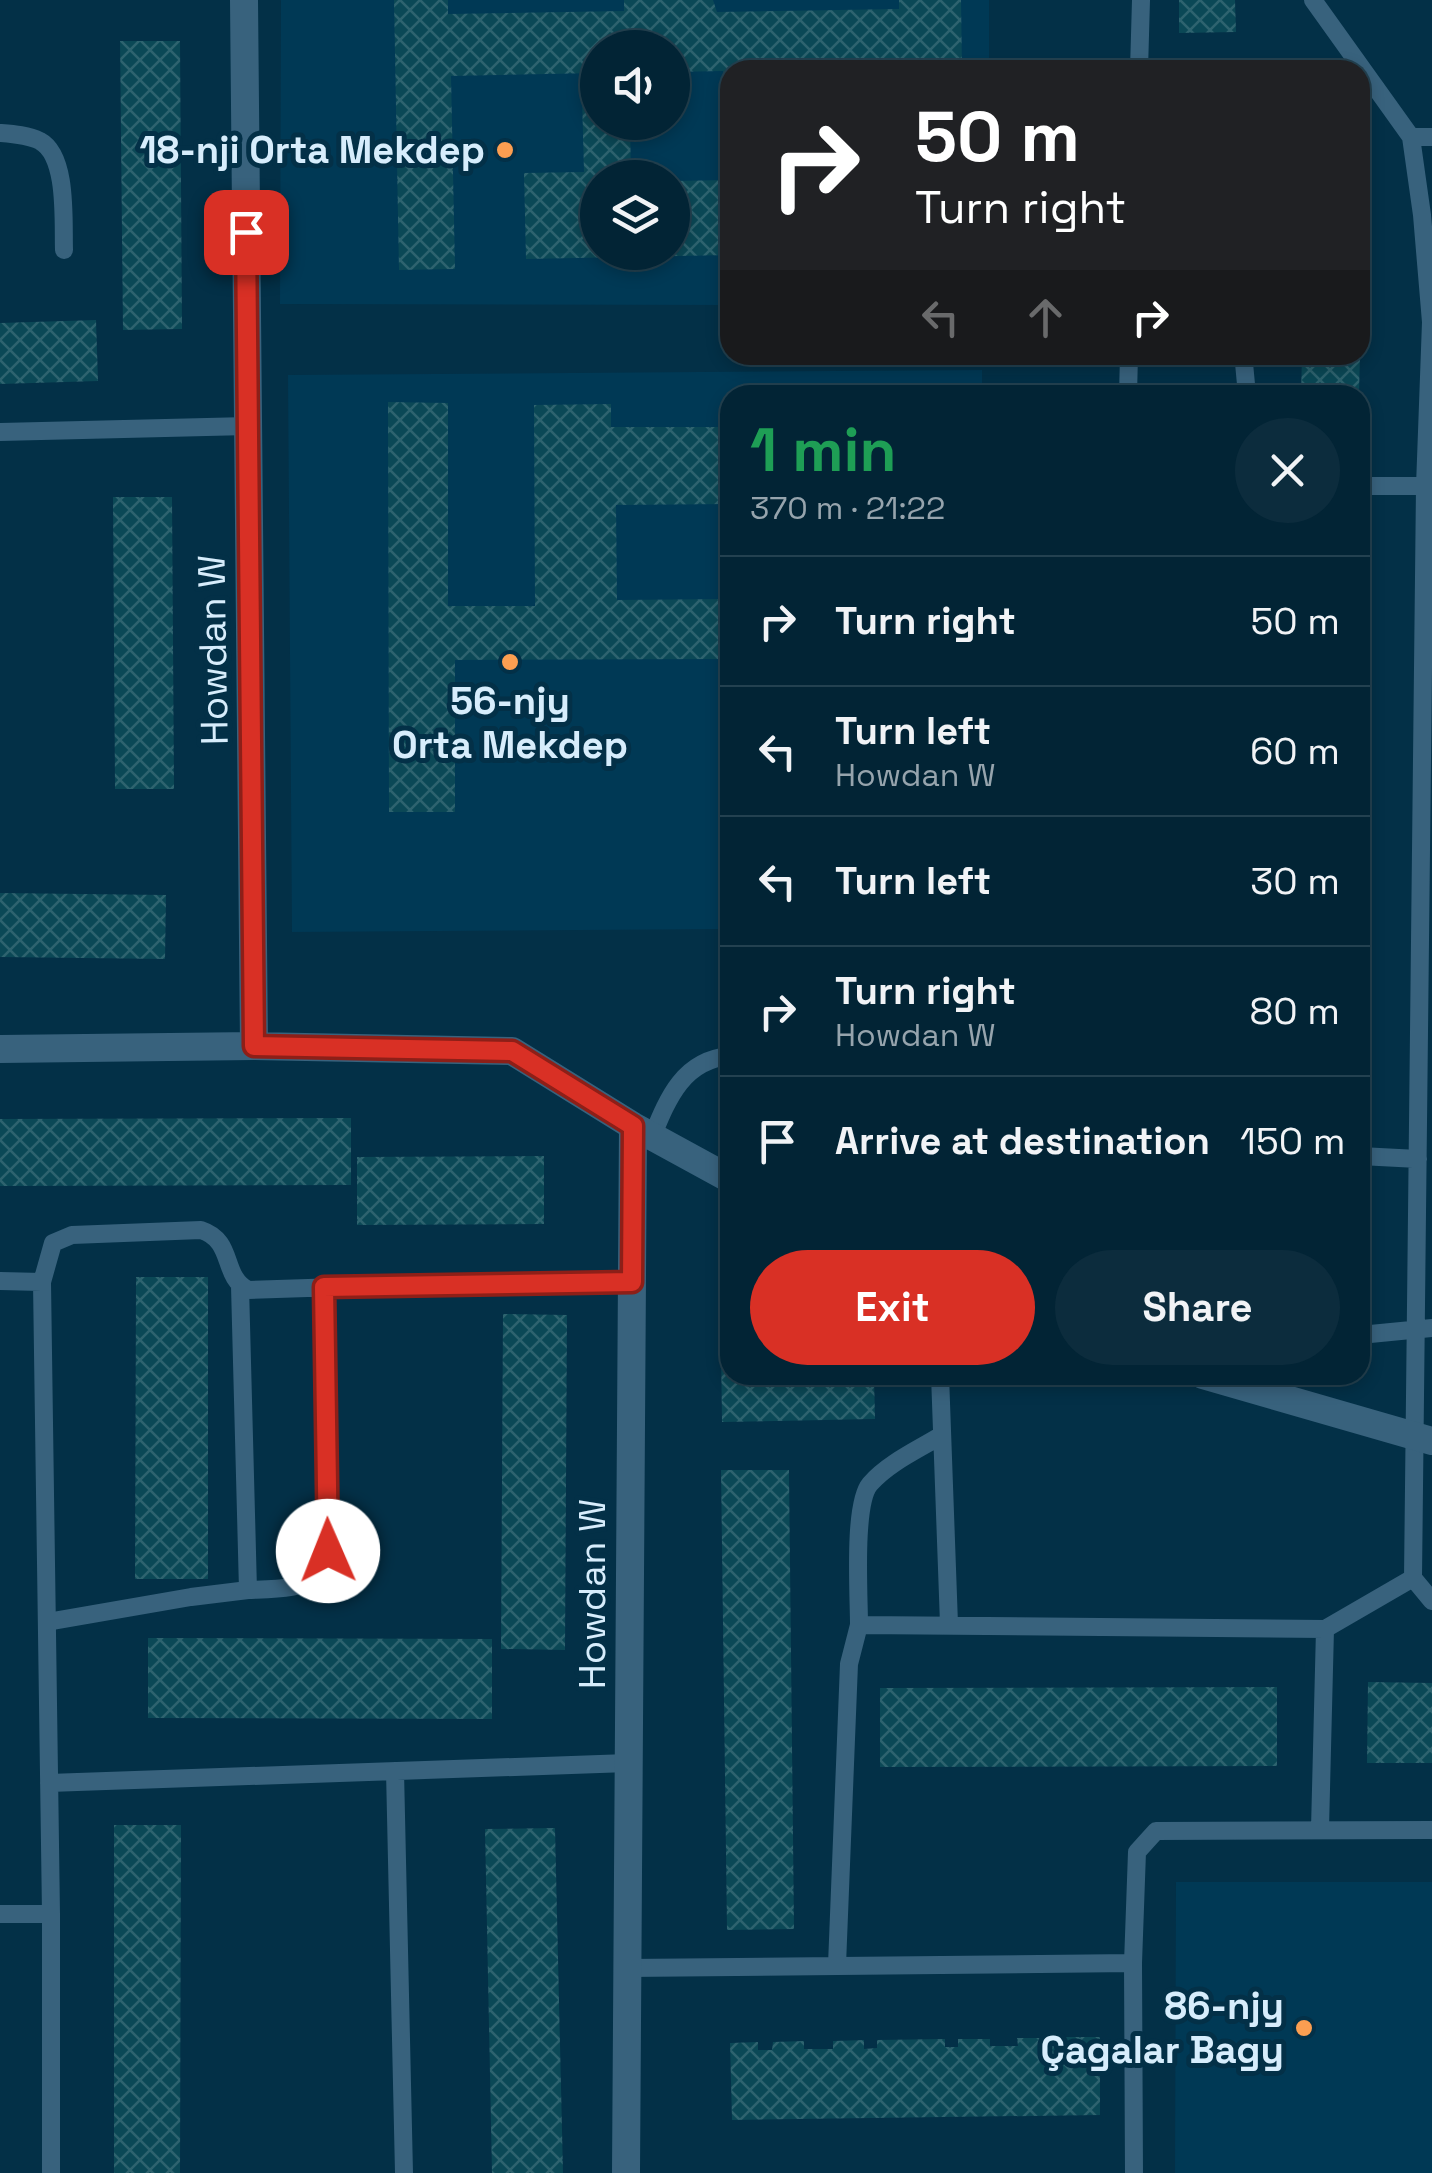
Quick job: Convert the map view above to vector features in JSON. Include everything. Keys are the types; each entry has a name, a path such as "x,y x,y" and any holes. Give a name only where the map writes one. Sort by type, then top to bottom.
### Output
{"street":[{"name":"Howdan W","path":"244,0 254,1046"},
{"path":"0,1049 254,1046 512,1051 643,1132 720,1174"},
{"name":"Howdan W","path":"626,2173 632,1282 643,1132"},
{"path":"1238,1385 1423,1439"}],"lane":[{"path":"1138,60 1141,0"},
{"path":"1313,0 1356,60"},
{"path":"1370,80 1411,137 1431,322 1425,486 1423,1439 1413,1578 1432,1600"},
{"path":"0,133 44,142 56,161 62,182 64,250"},
{"path":"1411,137 1432,137"},
{"path":"0,432 248,426"},
{"path":"1370,486 1425,486"},
{"path":"643,1132 695,1066 720,1057"},
{"path":"1370,1155 1423,1147"},
{"path":"51,2173 42,1282 52,1243 60,1238 201,1230 212,1233 226,1252 240,1286 248,1590"},
{"path":"0,1281 42,1282"},
{"path":"240,1286 248,1290 632,1282"},
{"path":"46,1622 191,1597 288,1587 311,1582 321,1572 328,1551 324,1287"},
{"path":"1370,1334 1424,1328"},
{"path":"940,1385 949,1624"},
{"path":"837,1965 849,1664 859,1625 860,1511 867,1487 942,1434"},
{"path":"859,1625 1324,1629 1413,1578"},
{"path":"1320,1830 1324,1629"},
{"path":"49,1783 628,1762"},
{"path":"395,1771 404,2173"},
{"path":"1134,2173 1133,1963 1138,1852 1156,1831 1432,1830"},
{"path":"0,1914 51,1914"},
{"path":"627,1968 1133,1963"}],"shaded area":[{"name":"18-nji Orta Mekdep","path":"281,0 989,0 989,60 720,60 720,305 280,304"},
{"name":"56-njy Orta Mekdep","path":"982,370 982,385 720,385 720,929 292,932 288,375"},
{"name":"86-njy Çagalar Bagy","path":"1176,1882 1432,1882 1432,2173 1175,2173"}],"building":[{"name":"18-nji Orta Mekdep","path":"394,0 448,0 448,14 624,11 624,0 713,0 717,12 899,9 899,0 961,0 962,60 720,60 720,71 690,72 690,30 580,30 580,73 451,76 455,269 399,270"},
{"path":"1179,0 1235,0 1236,32 1179,33"},
{"path":"120,41 180,41 182,329 123,330"},
{"name":"18-nji Orta Mekdep","path":"583,140 630,140 631,160 584,160"},
{"name":"18-nji Orta Mekdep","path":"580,172 580,258 526,259 524,173"},
{"name":"18-nji Orta Mekdep","path":"720,180 720,255 690,256 690,181"},
{"path":"96,320 98,381 0,384 0,323"},
{"path":"1302,365 1360,365 1359,385 1301,385"},
{"path":"388,402 448,403 448,606 535,606 534,405 611,404 611,427 720,427 720,504 616,505 617,600 720,599 720,659 455,660 455,812 389,812"},
{"path":"113,497 172,497 174,789 115,789"},
{"path":"0,893 166,895 165,959 0,957"},
{"path":"351,1118 351,1185 0,1186 0,1119"},
{"path":"544,1156 544,1224 357,1225 357,1157"},
{"path":"136,1277 208,1277 208,1579 135,1579"},
{"path":"503,1314 567,1315 565,1650 501,1649"},
{"path":"721,1385 874,1385 875,1419 722,1422"},
{"path":"721,1470 789,1470 794,1929 727,1930"},
{"path":"148,1638 492,1639 492,1719 148,1718"},
{"path":"1368,1682 1432,1683 1432,1763 1367,1763"},
{"path":"1277,1687 1277,1766 880,1767 880,1688"},
{"path":"114,1825 181,1825 180,2173 114,2173"},
{"path":"555,1828 563,2173 492,2173 485,1829"},
{"path":"1064,2037 1100,2037 1100,2115 732,2120 730,2043 758,2042 758,2050 772,2050 773,2042 804,2041 804,2049 833,2049 833,2041 864,2040 864,2049 877,2048 877,2040 945,2039 945,2047 958,2047 958,2039 990,2039 990,2046 1018,2046 1017,2038 1051,2038 1051,2046 1064,2046"}],"place":[{"name":"18-nji Orta Mekdep","path":"505,150"},
{"name":"56-njy Orta Mekdep","path":"510,662"},
{"name":"86-njy Çagalar Bagy","path":"1304,2028"}],"route":[{"path":"246,232 254,1046 512,1051 633,1126 632,1282 324,1287 328,1551"}]}
